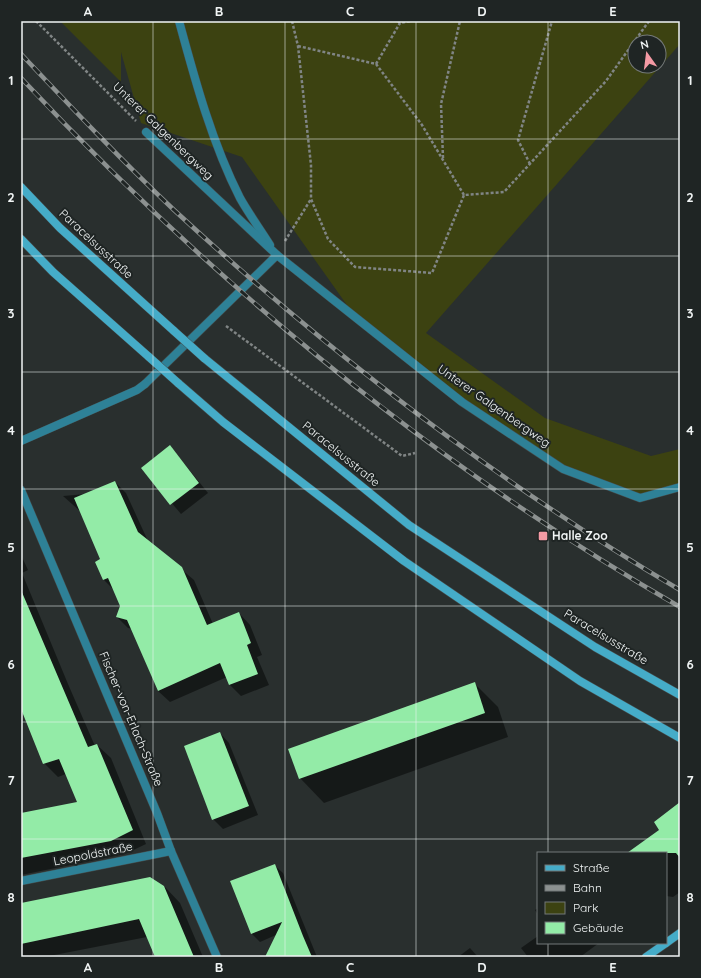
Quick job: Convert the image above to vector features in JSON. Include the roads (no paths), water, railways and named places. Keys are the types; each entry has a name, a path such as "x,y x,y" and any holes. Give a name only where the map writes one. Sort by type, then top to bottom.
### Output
{"main road":[{"name":"Paracelsusstraße","path":"21,187 60,228 174,332 409,525 595,647 680,695"},
{"path":"21,239 53,272 223,422 404,562 580,681 680,738"},
{"path":"667,942 680,933"},
{"path":"646,957 665,944"}],"street":[{"name":"Unterer Galgenbergweg","path":"179,21 219,150 240,198 277,256"},
{"name":"Unterer Galgenbergweg","path":"146,132 277,256 462,402 563,468 640,498 680,487"},
{"path":"21,441 137,390 214,318 277,256"},
{"name":"Fischer-von-Erlach-Straße","path":"21,490 158,813 171,851 217,957"},
{"name":"Leopoldstraße","path":"21,881 171,851"}],"railway":[{"path":"21,54 115,153 174,210 293,315 354,365 417,414 546,506 612,549 680,590"},
{"path":"21,78 95,154 171,228 250,299 331,367 415,432 501,494 589,552 680,607"}],"place":[{"name":"Halle Zoo","path":"543,536"}]}
